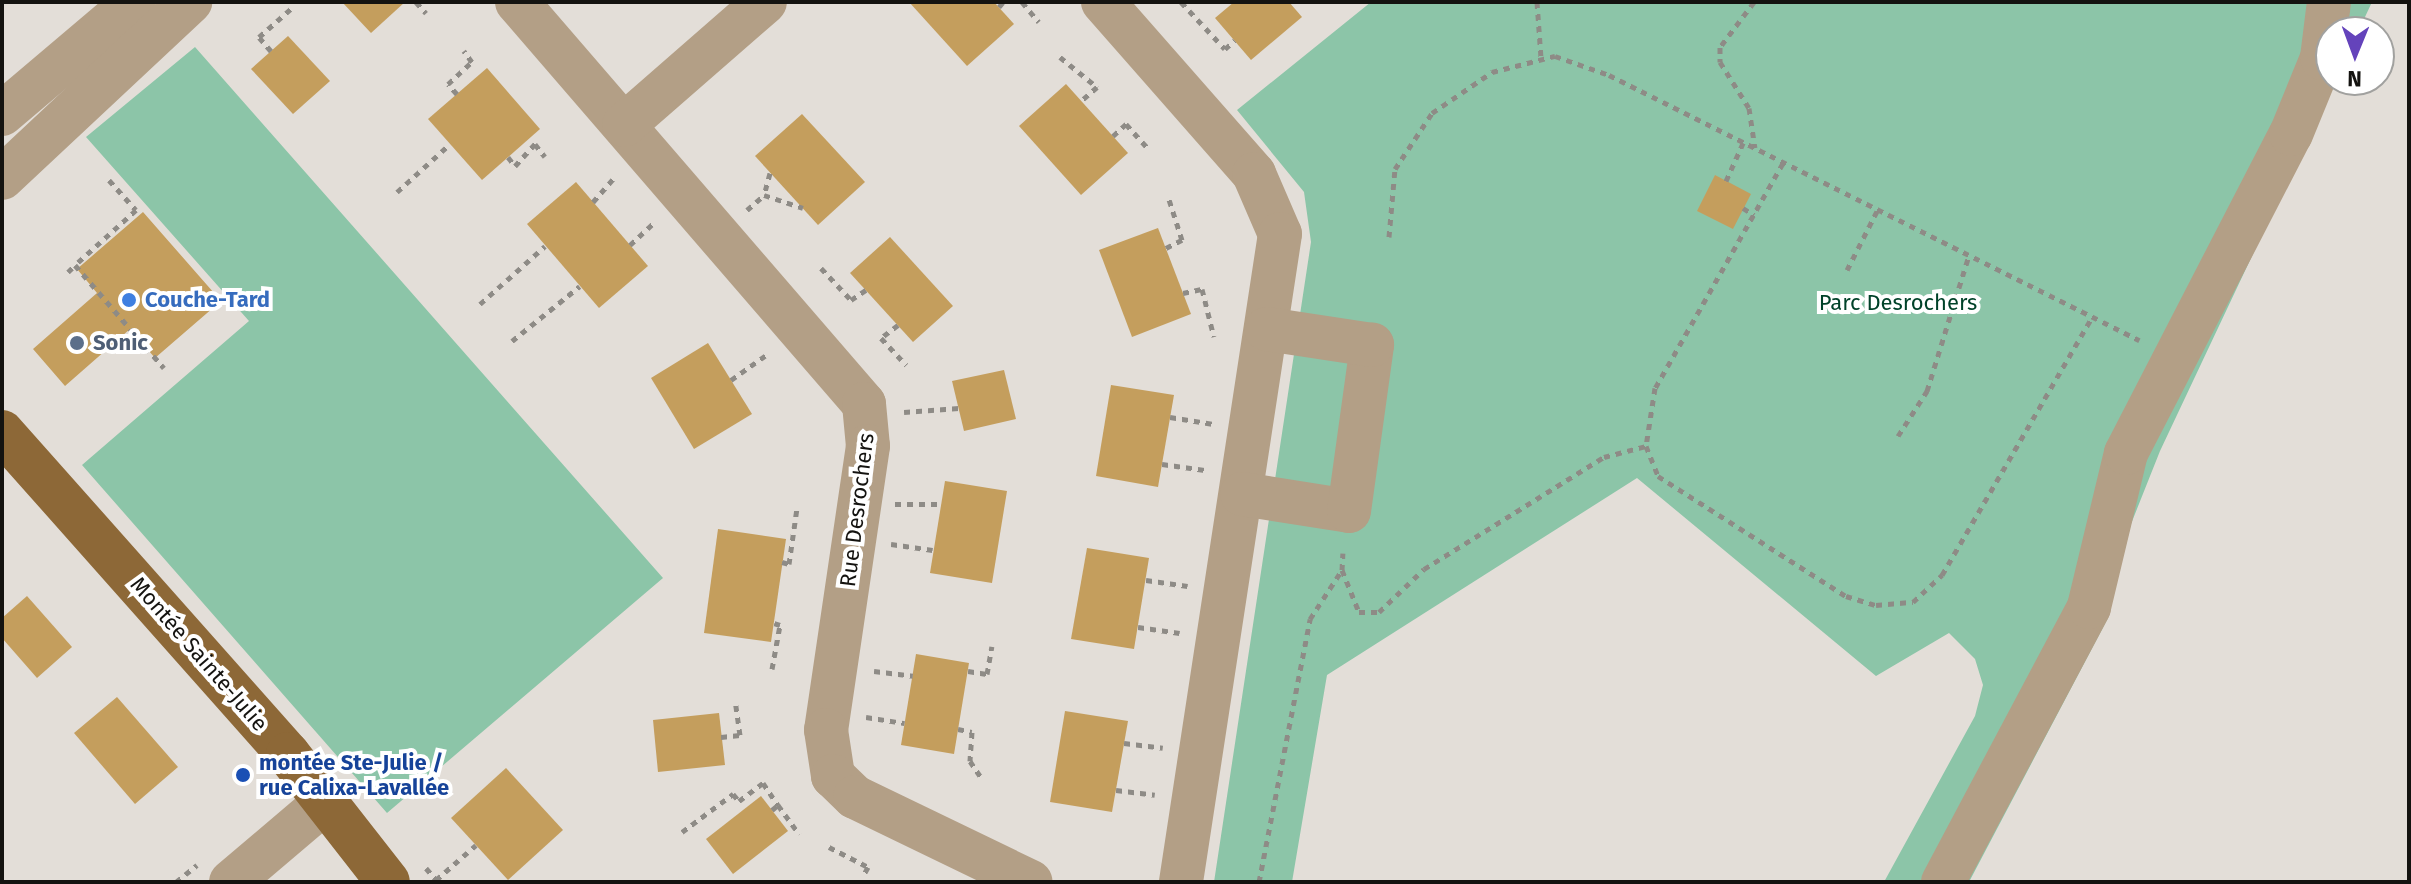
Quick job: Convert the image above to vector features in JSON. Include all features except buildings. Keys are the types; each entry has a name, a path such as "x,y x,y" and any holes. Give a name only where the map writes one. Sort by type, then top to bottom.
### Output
{"main road":[{"name":"Montée Sainte-Julie","path":"2,432 324,803 388,882"}],"street":[{"name":"Rue Desrochers","path":"517,2 624,146 864,404 868,446 826,730 833,776 855,797 1031,882"},
{"path":"624,146 765,2"},
{"path":"1103,2 1273,203 1280,234 1181,882"},
{"path":"1943,882 2089,607 2126,453 2291,134 2322,58 2329,2"},
{"path":"2,114 159,8"},
{"path":"2,178 159,8"},
{"path":"1242,494 1349,511 1372,345 1266,329"},
{"path":"231,882 324,803"}],"path":[{"path":"416,2 426,13"},
{"path":"1022,2 1039,22"},
{"path":"1181,2 1225,49 1235,40"},
{"path":"1537,2 1541,58"},
{"path":"1754,2 1720,47 1720,62 1749,108 1755,149"},
{"path":"271,51 259,37 293,7"},
{"path":"457,94 448,84 472,62 464,51"},
{"path":"1060,57 1097,87 1081,101"},
{"path":"1389,237 1395,169 1409,139 1458,92 1492,72 1541,58 1581,62 2139,340"},
{"path":"1113,136 1126,124 1147,147"},
{"path":"1726,181 1743,143"},
{"path":"397,192 450,144"},
{"path":"508,157 515,166 535,144 545,157"},
{"path":"593,202 624,146"},
{"path":"1783,163 1655,388 1646,446 1658,476 1846,596 1876,605 1913,602 1929,589 1962,551 2092,317"},
{"path":"770,173 764,195 803,208"},
{"path":"68,272 136,210 109,180"},
{"path":"1166,248 1182,240 1168,196"},
{"path":"1743,208 1754,215"},
{"path":"1847,270 1877,211"},
{"path":"630,245 665,213"},
{"path":"480,304 545,246"},
{"path":"1898,436 1927,391 1969,255"},
{"path":"75,265 164,368"},
{"path":"821,268 851,300 866,290"},
{"path":"512,341 580,286"},
{"path":"1183,293 1202,289 1214,337"},
{"path":"898,325 881,338 906,365"},
{"path":"134,349 142,343"},
{"path":"731,380 781,344"},
{"path":"1343,553 1342,570 1359,612 1379,612 1424,569 1591,465 1646,446"},
{"path":"782,562 789,564 797,508"},
{"path":"1259,882 1310,619 1342,570"},
{"path":"772,669 780,625 774,623"},
{"path":"968,671 987,674 992,646"},
{"path":"721,737 740,735 735,700"},
{"path":"958,729 972,732 970,761 982,779"},
{"path":"682,832 733,794 739,801 763,783 799,834"},
{"path":"772,810 778,805"},
{"path":"438,882 476,845"},
{"path":"829,847 868,867 863,876"}],"green space":[{"name":"Parc Desrochers","path":"1371,2 2372,2 2365,16 2315,16 2315,96 2327,96 2160,451 2131,524 2108,618 1969,882 1884,882 1975,716 1983,685 1975,659 1949,633 1876,676 1637,478 1327,675 1292,882 1214,882 1311,242 1304,192 1237,110"},
{"path":"195,47 663,578 387,813 82,465 249,321 86,137"}],"place":[{"name":"Couche-Tard","path":"129,300"},
{"name":"Sonic","path":"77,343"},
{"name":"montée Ste-Julie / rue Calixa-Lavallée","path":"243,775"}]}
